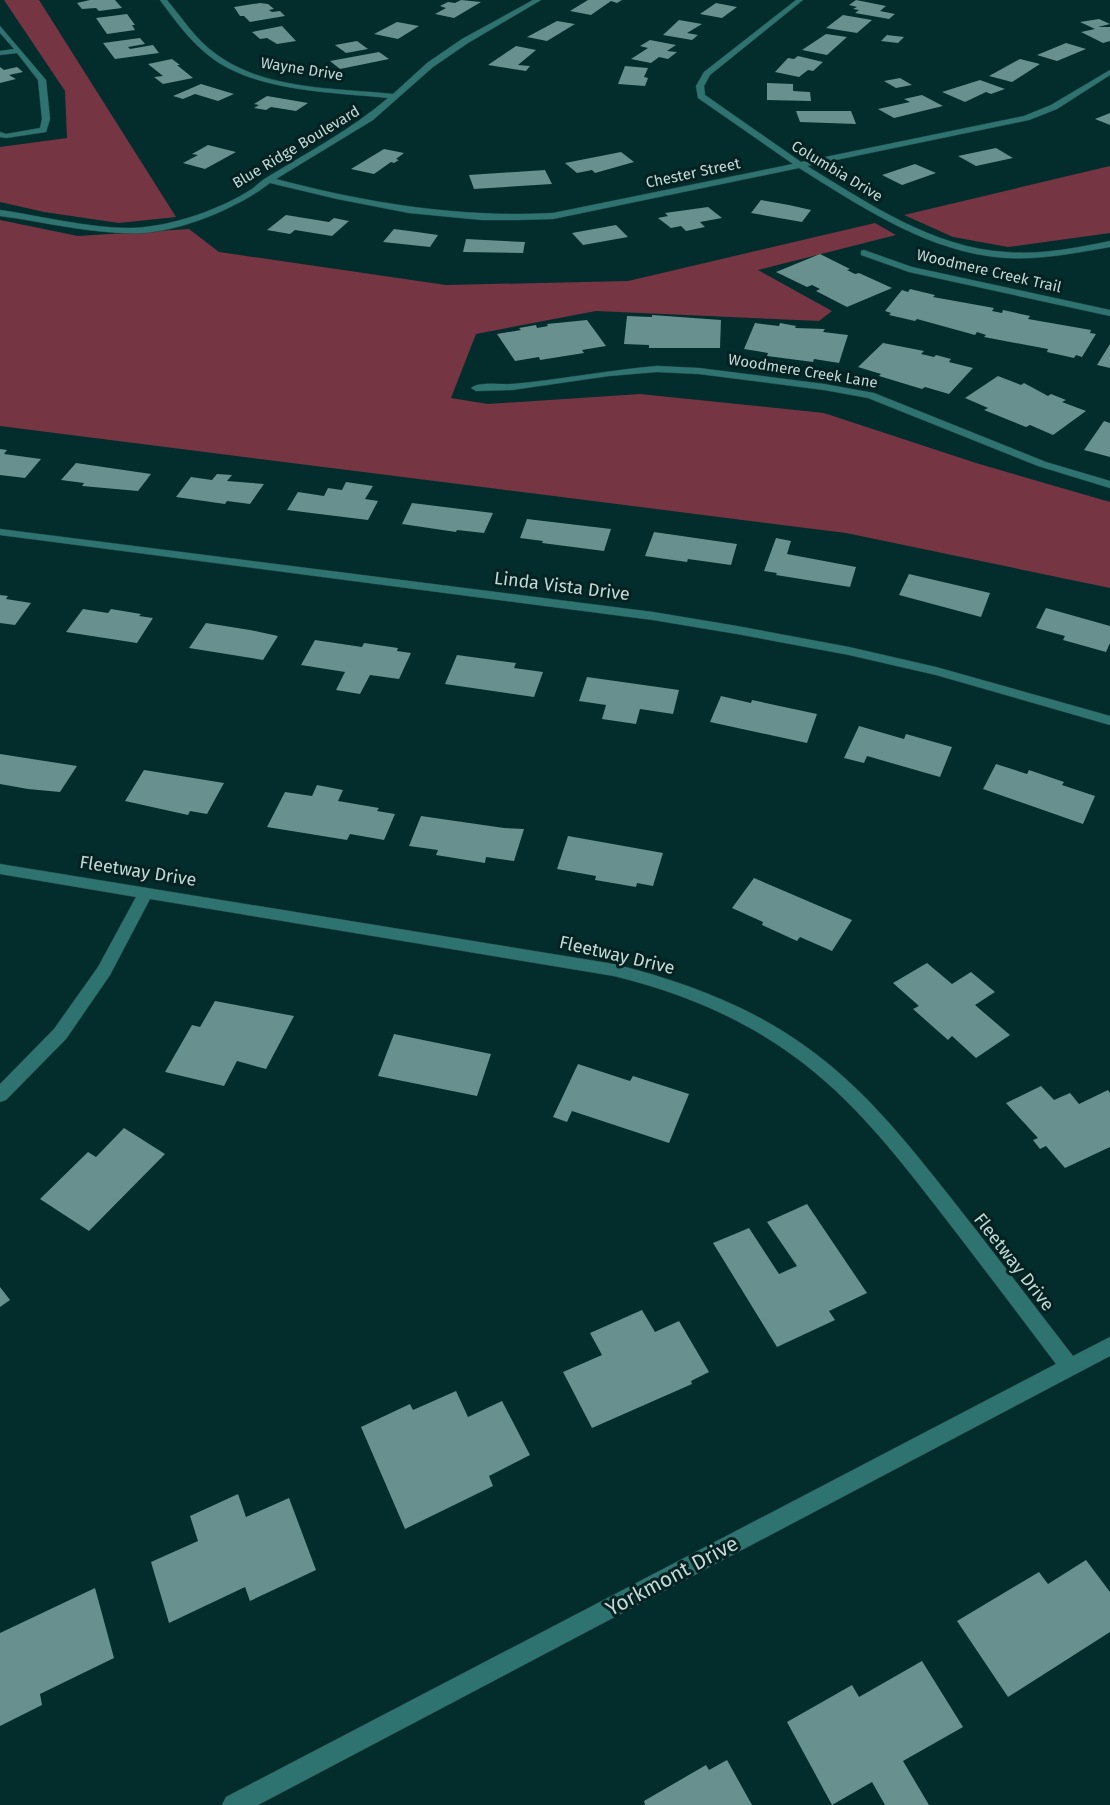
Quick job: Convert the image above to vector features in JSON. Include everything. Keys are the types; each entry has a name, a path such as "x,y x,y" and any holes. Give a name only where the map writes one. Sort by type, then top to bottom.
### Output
{"street":[{"name":"Wayne Drive","path":"163,0 212,56 236,71 272,81 394,96"},
{"name":"Blue Ridge Boulevard","path":"0,213 109,230 143,230 173,225 213,211 254,191 268,180 295,166 370,118 430,65 465,41 538,0"},
{"name":"Columbia Drive","path":"800,0 706,74 700,86 702,96 732,120 800,165 884,215 951,246 993,254 1027,255 1072,251 1110,244"},
{"path":"0,28 42,80 46,119 43,130 6,136 0,134"},
{"path":"0,53 19,51"},
{"name":"Chester Street","path":"268,180 320,194 470,218 514,219 553,216 1026,118 1054,107 1110,72"},
{"name":"Woodmere Creek Trail","path":"864,252 909,269 1110,314"},
{"name":"Woodmere Creek Lane","path":"476,388 512,387 609,373 657,369 699,371 824,387 870,395 1042,464 1110,485"},
{"name":"Linda Vista Drive","path":"0,532 653,616 729,628 890,660 1037,698 1110,722"},
{"name":"Fleetway Drive","path":"0,869 614,970 650,978 727,1007 806,1056 851,1093 898,1144 1070,1367"},
{"path":"0,1095 60,1034 104,971 146,892"},
{"name":"Yorkmont Drive","path":"234,1805 1110,1346"}],"shaded area":[{"path":"4,0 39,0 176,217 119,223 44,212 0,202 0,147 67,138 65,91"},
{"path":"1110,166 1110,233 1008,247 953,237 904,215"},
{"path":"0,220 78,236 189,229 219,252 446,285 628,281 875,223 896,235 758,270 832,311 819,321 596,311 476,334 451,398 488,404 640,394 824,413 976,463 1110,502 1110,588 846,533 0,426"}],"building":[{"path":"90,0 115,0 122,8 99,11 96,8 82,9 77,3"},
{"path":"461,0 481,2 454,18 435,14 446,8 440,6"},
{"path":"588,0 622,0 617,3 611,1 591,15 570,11"},
{"path":"856,0 886,6 880,11 895,14 889,19 855,13 859,10 853,9 857,7 849,5"},
{"path":"716,3 737,7 722,18 700,14"},
{"path":"268,4 274,9 269,10 280,11 285,16 250,22 244,16 240,16 234,7"},
{"path":"127,14 135,25 132,25 135,30 107,34 96,18"},
{"path":"843,15 872,20 857,33 826,28"},
{"path":"1099,19 1110,24 1098,27 1110,27 1110,41 1103,43 1081,32 1095,29 1080,22"},
{"path":"679,20 702,24 687,33 698,35 692,40 663,35"},
{"path":"557,21 575,24 547,41 527,37"},
{"path":"397,22 419,26 398,39 374,34"},
{"path":"282,26 296,41 277,44 267,38 260,39 252,32"},
{"path":"826,34 847,37 827,55 802,50"},
{"path":"887,35 904,37 898,43 881,41"},
{"path":"140,38 145,44 128,47 130,49 153,45 159,53 115,59 103,43"},
{"path":"650,40 676,45 667,51 677,52 668,59 659,57 651,63 631,59 648,48 640,46"},
{"path":"357,41 368,49 346,53 335,45"},
{"path":"1066,43 1086,49 1057,61 1037,55"},
{"path":"516,46 536,50 518,65 530,66 526,71 488,65"},
{"path":"379,52 389,59 340,69 330,61"},
{"path":"798,56 823,62 813,71 808,70 799,77 775,72 788,58 794,59"},
{"path":"172,59 193,78 163,84 154,77 163,76 148,64"},
{"path":"1020,59 1040,64 1012,82 989,76"},
{"path":"625,66 648,68 644,77 648,78 645,86 618,84"},
{"path":"0,67 4,70 17,67 23,72 9,75 16,79 0,83"},
{"path":"900,78 912,85 896,88 884,81"},
{"path":"980,80 1005,89 991,94 986,92 965,102 942,92"},
{"path":"767,83 793,84 793,91 810,92 811,101 767,100"},
{"path":"201,84 234,94 218,101 195,94 183,99 173,96"},
{"path":"922,95 943,106 894,118 878,109 910,102 904,99"},
{"path":"267,96 308,103 296,111 271,107 266,110 254,108 259,105 254,104"},
{"path":"796,111 851,111 856,124 800,122"},
{"path":"1110,113 1110,125 1095,119"},
{"path":"208,145 236,152 205,169 183,163 198,155 192,154"},
{"path":"996,148 1013,158 976,166 958,156"},
{"path":"384,149 404,153 396,159 399,160 391,162 374,174 351,169"},
{"path":"621,152 634,162 595,173 592,170 577,173 565,163"},
{"path":"915,164 936,173 902,185 882,175"},
{"path":"545,170 552,184 474,189 469,175"},
{"path":"761,200 811,210 802,222 751,213"},
{"path":"708,207 722,218 700,222 705,227 686,231 681,226 671,228 658,218 668,216 665,213"},
{"path":"286,215 329,222 334,218 349,221 332,236 295,230 290,234 267,230"},
{"path":"616,225 628,237 583,245 572,233"},
{"path":"394,229 438,235 430,247 383,242"},
{"path":"466,239 525,242 523,253 463,252"},
{"path":"820,254 850,269 847,270 855,274 859,273 892,288 847,307 816,291 820,289 812,285 807,287 776,272"},
{"path":"910,289 935,295 933,297 994,308 992,311 1002,313 1003,310 1030,316 1028,319 1091,330 1090,333 1096,334 1082,357 1076,355 1074,358 1047,352 1048,349 984,337 986,335 977,332 975,335 917,319 915,321 889,315 891,313 885,311 902,290 908,292"},
{"path":"652,315 721,320 720,348 649,348 649,345 624,344 627,316 652,317"},
{"path":"587,320 606,346 582,350 584,353 540,360 539,357 515,361 497,334 536,325 537,328 548,326 547,324"},
{"path":"755,323 779,326 780,323 796,326 795,328 825,329 823,332 848,335 839,363 814,359 813,362 767,356 768,353 744,349"},
{"path":"883,343 924,351 921,354 951,359 949,362 973,368 949,394 925,387 922,389 858,367"},
{"path":"1110,344 1110,368 1097,365"},
{"path":"998,376 1021,385 1024,383 1048,396 1051,394 1066,400 1062,402 1086,411 1053,435 984,410 988,408 965,398"},
{"path":"1104,421 1110,423 1110,457 1084,450"},
{"path":"0,449 7,450 4,454 41,459 25,478 0,475"},
{"path":"76,463 151,474 138,491 82,486 84,483 61,480"},
{"path":"217,474 232,475 227,481 264,484 250,504 227,501 225,504 176,497 191,477 212,480"},
{"path":"346,482 373,486 365,499 378,501 368,520 287,510 298,492 324,496 328,488 342,490"},
{"path":"412,503 493,513 484,533 457,530 456,532 402,524"},
{"path":"527,519 611,529 604,551 520,538"},
{"path":"654,532 737,544 731,565 645,556"},
{"path":"776,538 791,541 787,554 856,567 850,587 764,571"},
{"path":"909,574 990,593 981,617 899,595"},
{"path":"0,595 8,596 6,599 31,603 15,625 0,623"},
{"path":"1046,608 1110,626 1110,643 1106,652 1063,640 1065,636 1036,628"},
{"path":"83,609 108,613 111,609 153,618 137,643 66,632"},
{"path":"206,623 278,636 263,660 189,648"},
{"path":"315,640 362,647 364,643 398,648 397,651 411,653 399,679 370,675 360,694 336,690 345,672 301,665"},
{"path":"457,655 516,663 514,668 543,672 534,697 445,684"},
{"path":"587,677 679,690 673,714 640,709 636,724 602,719 606,705 579,701"},
{"path":"721,696 817,714 807,743 710,722"},
{"path":"859,726 904,739 906,734 952,747 940,777 867,756 864,763 844,758"},
{"path":"0,754 77,766 60,792 28,789 0,784"},
{"path":"996,764 1027,774 1029,770 1064,782 1062,785 1095,796 1083,824 983,789"},
{"path":"144,770 224,783 207,814 190,811 188,815 125,801"},
{"path":"317,785 343,790 338,801 379,808 377,811 395,814 384,840 350,834 347,840 267,827 285,792 312,796"},
{"path":"421,816 524,829 514,861 486,857 485,863 436,855 438,850 409,846"},
{"path":"568,836 663,853 653,886 637,883 636,887 595,880 596,876 557,869"},
{"path":"754,878 852,920 832,951 800,937 797,941 732,908"},
{"path":"927,963 952,984 971,972 995,992 975,1005 1010,1035 976,1058 952,1036 948,1040 913,1009 919,1006 893,983"},
{"path":"215,1001 294,1016 266,1069 237,1061 224,1086 165,1072 192,1025 200,1027"},
{"path":"394,1034 491,1054 477,1096 378,1076"},
{"path":"578,1064 630,1081 633,1076 689,1094 669,1143 572,1111 567,1122 553,1117"},
{"path":"1041,1086 1054,1100 1070,1093 1079,1104 1108,1090 1110,1093 1110,1147 1065,1168 1046,1146 1040,1149 1033,1140 1038,1138 1006,1103"},
{"path":"124,1128 165,1154 89,1231 40,1199 88,1152 96,1157"},
{"path":"807,1204 867,1293 829,1311 835,1320 777,1347 713,1243 749,1228 779,1274 797,1266 767,1222"},
{"path":"0,1287 10,1300 0,1307"},
{"path":"642,1310 655,1332 679,1321 709,1372 691,1381 692,1384 592,1428 563,1372 602,1355 590,1333"},
{"path":"456,1391 468,1417 502,1401 530,1455 489,1476 493,1486 405,1529 361,1427 410,1404 413,1410"},
{"path":"238,1494 246,1517 289,1498 316,1570 250,1601 245,1587 169,1623 151,1562 198,1541 190,1516"},
{"path":"1086,1560 1110,1592 1110,1632 1008,1697 957,1621 1039,1572 1048,1584"},
{"path":"95,1588 114,1658 40,1694 42,1705 0,1726 0,1633"},
{"path":"922,1661 963,1727 903,1761 929,1805 885,1805 872,1782 832,1805 787,1722 852,1685 859,1697"},
{"path":"727,1760 752,1805 645,1805 644,1801 706,1765 709,1770"}]}
